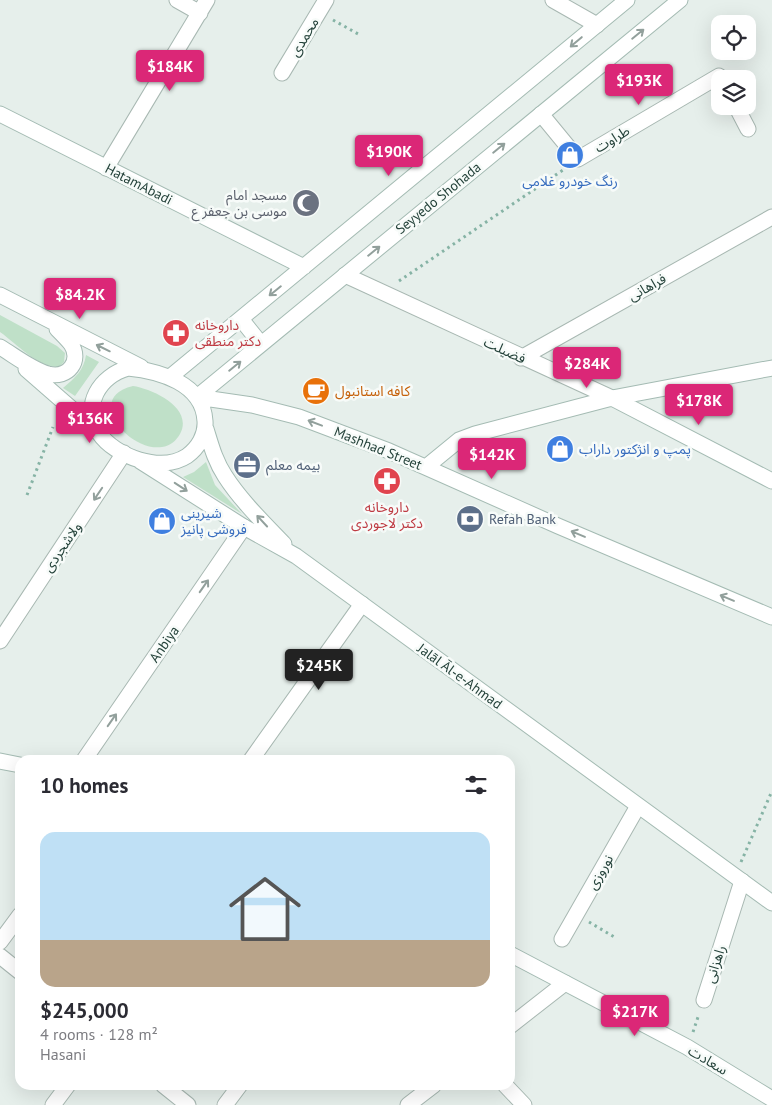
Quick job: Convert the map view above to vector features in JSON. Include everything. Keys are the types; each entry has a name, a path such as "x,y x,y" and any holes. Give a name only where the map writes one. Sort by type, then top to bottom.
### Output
{"street":[{"path":"106,168 204,6 176,0"},
{"path":"554,0 597,25"},
{"path":"170,377 627,0"},
{"name":"Seyyedo Shohada","path":"197,397 680,0"},
{"name":"محمدی","path":"282,73 323,6"},
{"name":"طراوت","path":"541,114 578,159 711,81"},
{"name":"HatamAbadi","path":"0,114 304,267"},
{"path":"741,115 748,129"},
{"name":"فراهانی","path":"521,358 772,217"},
{"name":"فضیلت","path":"345,275 521,358 612,398 772,481"},
{"path":"0,295 147,370 170,377 184,385 197,397 203,407 206,428 213,453 224,475 244,502 296,556"},
{"path":"241,319 262,344"},
{"path":"0,347 48,374 59,376 67,372 73,363 74,354 71,344 50,321"},
{"path":"0,347 111,444 140,461 166,464 179,461 199,443 206,428"},
{"path":"99,433 92,405 96,391 106,379 117,371 128,368 147,370"},
{"path":"426,467 459,440 475,434 612,398 772,368"},
{"name":"Mashhad Street","path":"197,397 252,405 299,417 389,451 558,526 772,617"},
{"name":"ولاشجردی","path":"0,641 124,453"},
{"name":"Jalāl Āl-e-Ahmad","path":"140,461 244,527 296,556 772,903"},
{"name":"Anbiya","path":"87,755 244,527"},
{"path":"255,755 362,604"},
{"path":"0,761 15,764"},
{"name":"نوروزی","path":"562,939 638,806"},
{"name":"راهزانی","path":"704,1000 738,879"},
{"path":"0,942 15,922"},
{"path":"0,956 15,968"},
{"name":"سعادت","path":"515,957 688,1047 772,1099"},
{"path":"515,1022 565,983"},
{"path":"53,1105 64,1090"},
{"path":"169,1090 188,1105"},
{"path":"225,1105 236,1090"},
{"path":"408,1105 428,1090"},
{"path":"509,1090 524,1105"}],"path":[{"path":"323,6 360,35"},
{"path":"382,293 578,159"},
{"path":"27,496 53,427"},
{"path":"738,879 772,791"},
{"path":"576,914 616,938"},
{"name":"راهزانی","path":"688,1047 704,1000"}],"green space":[{"path":"0,315 57,346 65,353 64,362 59,367 51,366 28,354 0,332"},
{"path":"86,355 99,362 75,396 63,388 78,373"},
{"path":"133,386 151,391 177,408 183,425 177,439 168,446 149,446 136,441 116,423 112,411 112,401 119,392"},
{"path":"206,462 215,485 242,514 183,477 194,472"}],"place":[{"name":"رنگ خودرو غلامی","path":"570,155"},
{"name":"مسجد امام موسی بن جعفر ع","path":"306,203"},
{"name":"داروخانه دکتر منطقی","path":"176,333"},
{"name":"کافه استانبول","path":"316,391"},
{"name":"پمپ و انژکتور داراب","path":"560,449"},
{"name":"بیمه معلم","path":"247,465"},
{"name":"داروخانه دکتر لاجوردی","path":"387,481"},
{"name":"Refah Bank","path":"470,519"},
{"name":"شیرینی فروشی پانیز","path":"162,521"}]}
